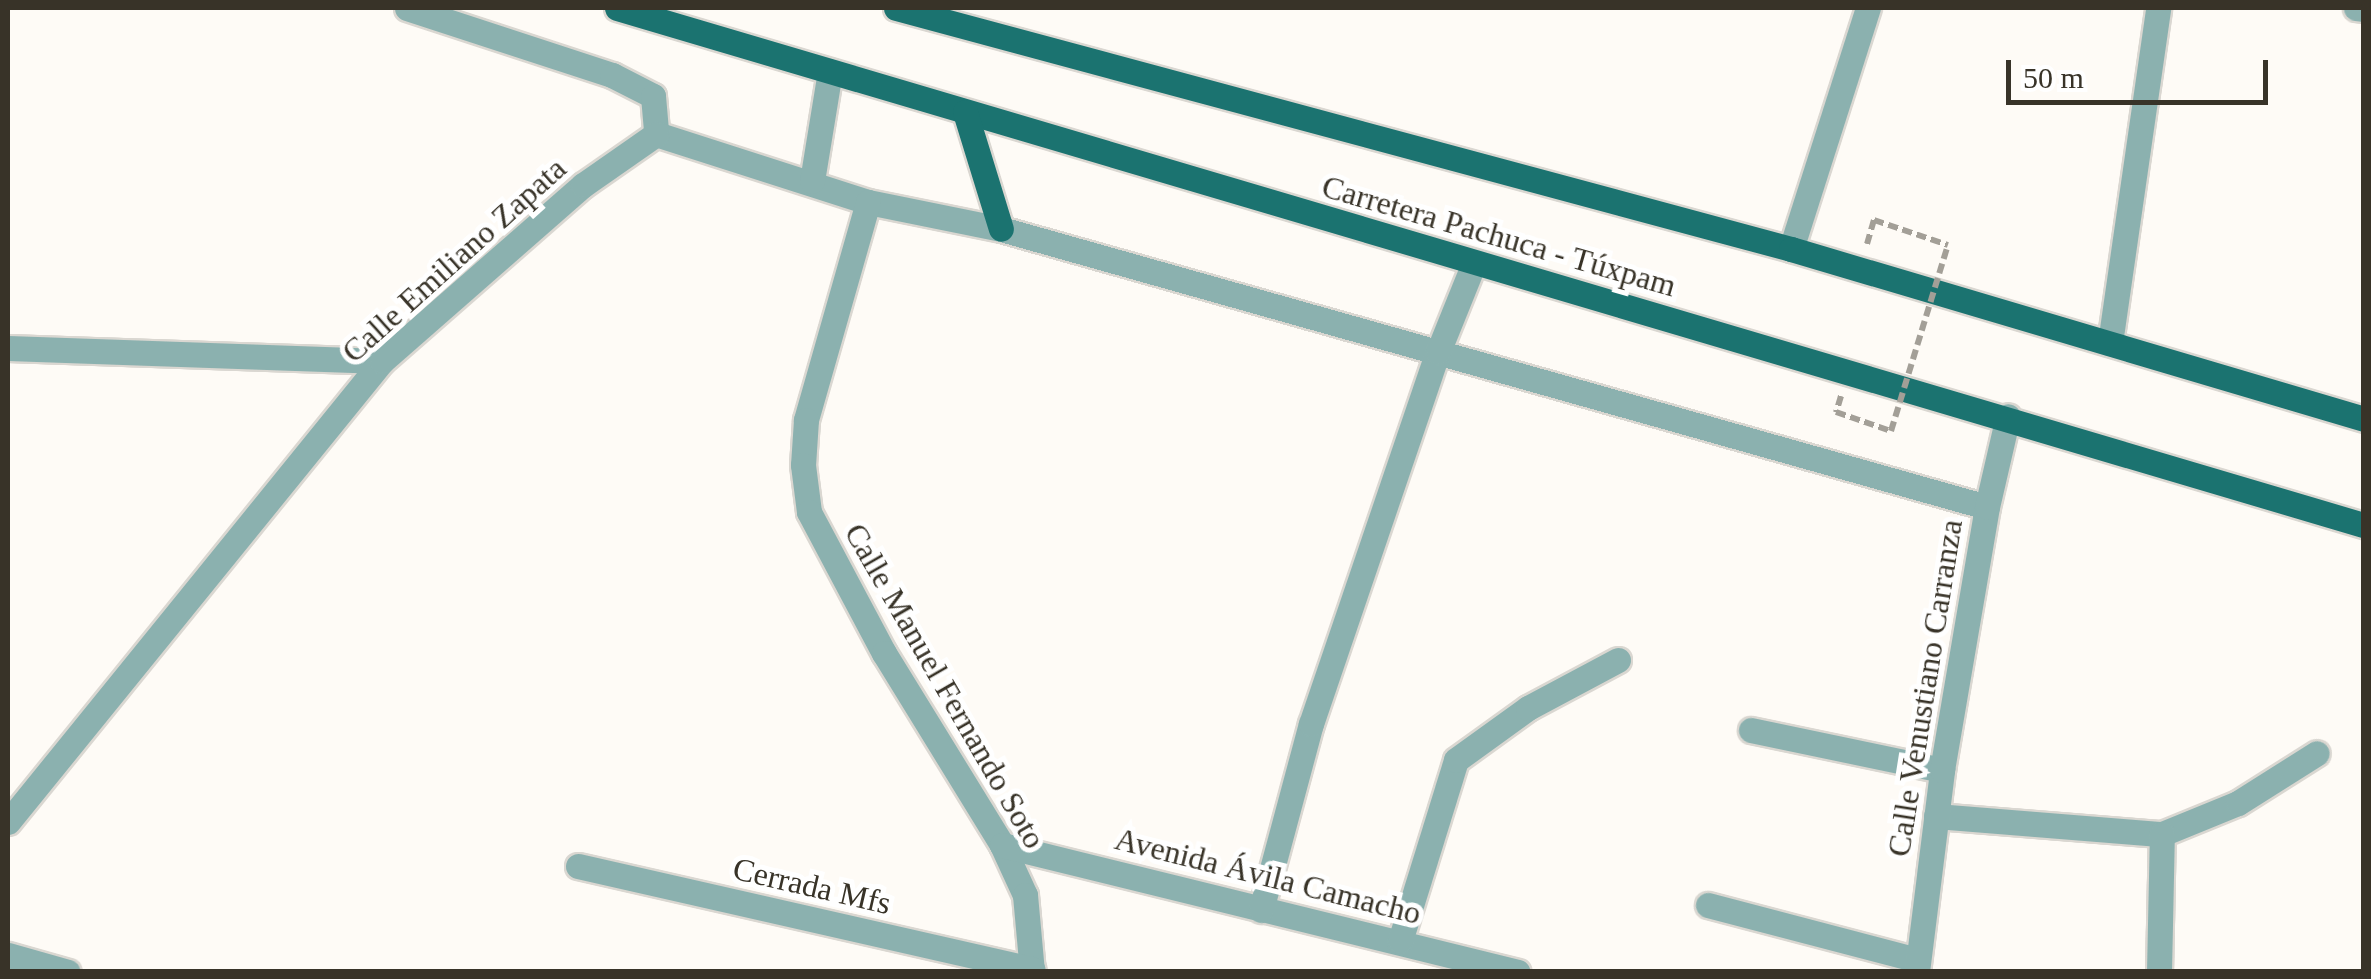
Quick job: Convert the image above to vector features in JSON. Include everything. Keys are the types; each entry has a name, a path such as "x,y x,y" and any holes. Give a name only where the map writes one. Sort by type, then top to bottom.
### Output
{"main road":[{"name":"Carretera Pachuca - Túxpam","path":"617,8 1474,263 2008,416 2364,525"},
{"name":"Carretera Pachuca - Túxpam","path":"896,8 1792,249 2364,419"},
{"path":"964,112 1001,229"}],"street":[{"path":"407,8 626,82 653,96 656,134 868,202 1001,229 1987,506"},
{"path":"1792,249 1868,8"},
{"path":"2110,342 2158,8"},
{"path":"812,182 830,71"},
{"name":"Calle Emiliano Zapata","path":"8,822 382,360 583,185 656,134"},
{"name":"Calle Manuel Fernando Soto","path":"868,202 806,420 802,466 808,512 884,652 1002,845 1026,896 1032,970"},
{"path":"1262,910 1311,724 1438,352 1474,263"},
{"path":"8,348 382,360"},
{"name":"Calle Venustiano Carranza","path":"1917,966 1942,770 1987,506 2008,416"},
{"path":"1400,941 1456,760 1528,708 1618,660"},
{"path":"1751,730 1942,770"},
{"path":"1936,816 2162,834 2238,803 2317,754"},
{"path":"2159,972 2162,834"},
{"name":"Avenida Ávila Camacho","path":"1002,845 1518,972"},
{"name":"Cerrada Mfs","path":"578,866 1032,970"},
{"path":"1708,905 1917,966"},
{"path":"8,954 68,972"}],"path":[{"path":"1836,412 1891,431 1948,245 1874,220"}]}
